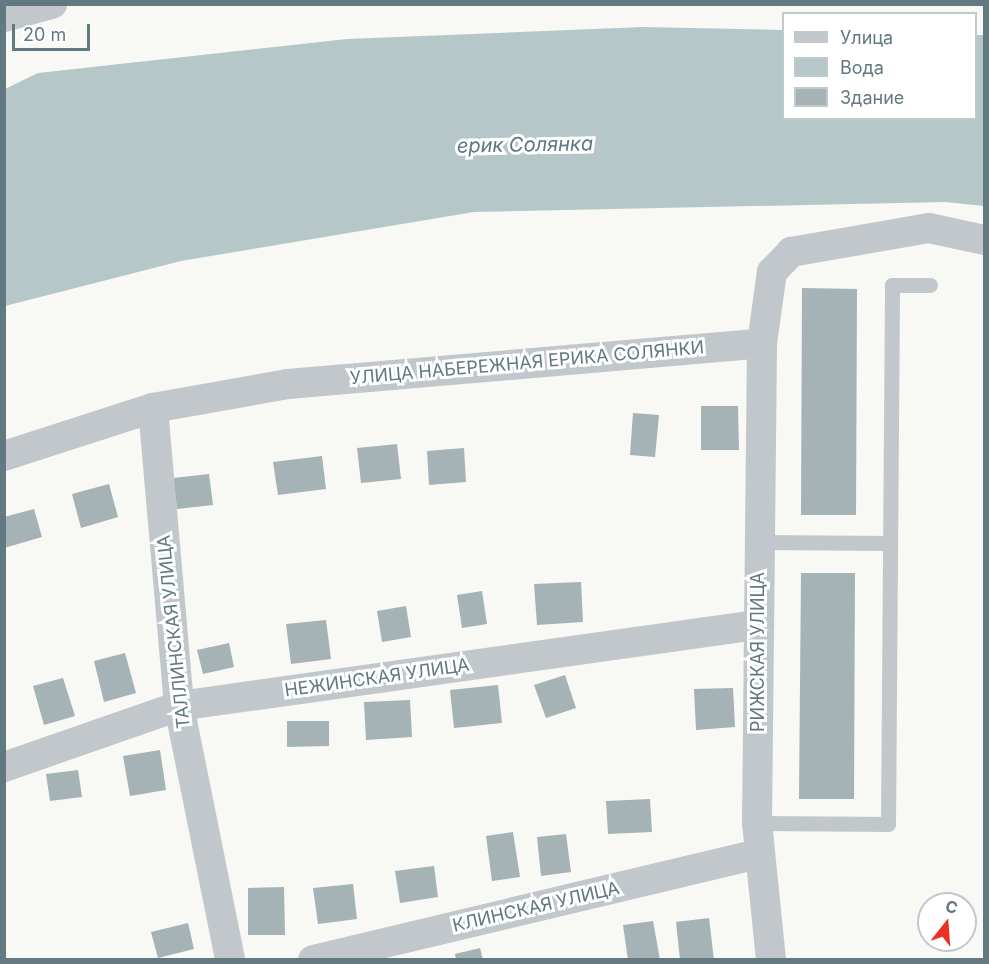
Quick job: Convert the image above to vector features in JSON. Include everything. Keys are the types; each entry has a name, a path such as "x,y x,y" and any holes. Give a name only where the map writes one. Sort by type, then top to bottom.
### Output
{"street":[{"path":"4,17 52,4"},
{"path":"762,343 772,272 791,252 929,228 984,240"},
{"name":"УЛИЦА НАБЕРЕЖНАЯ ЕРИКА СОЛЯНКИ","path":"4,456 153,408 288,384 762,343"},
{"name":"РИЖСКАЯ УЛИЦА","path":"762,343 757,823 758,854 771,960"},
{"name":"ТАЛЛИНСКАЯ УЛИЦА","path":"153,408 179,706 230,960"},
{"name":"НЕЖИНСКАЯ УЛИЦА","path":"4,767 179,706 758,625"},
{"name":"КЛИНСКАЯ УЛИЦА","path":"313,960 758,854"}],"lane":[{"path":"757,823 888,824 891,285 930,285"},
{"path":"759,542 890,543"}],"water":[{"name":"ерик Солянка","path":"643,27 782,30 782,120 977,120 977,35 984,35 984,206 945,202 474,212 181,261 5,306 5,89 38,73 347,39"}],"building":[{"path":"802,288 857,289 856,515 801,515"},
{"path":"701,406 738,406 739,450 701,450"},
{"path":"633,413 659,415 655,457 630,455"},
{"path":"397,444 401,479 361,483 357,448"},
{"path":"464,448 466,482 429,485 427,451"},
{"path":"322,456 326,489 278,495 273,462"},
{"path":"209,474 213,505 177,509 173,478"},
{"path":"109,484 118,517 81,528 72,494"},
{"path":"34,509 42,537 4,548 4,517"},
{"path":"801,573 855,573 854,799 799,799"},
{"path":"581,582 583,622 537,625 534,584"},
{"path":"482,591 487,624 462,628 457,595"},
{"path":"406,606 411,637 382,642 377,611"},
{"path":"326,620 331,659 291,664 286,624"},
{"path":"229,643 234,667 203,674 197,650"},
{"path":"125,653 136,693 104,702 94,661"},
{"path":"565,675 576,708 546,718 534,685"},
{"path":"63,678 75,716 44,725 33,686"},
{"path":"498,685 502,723 454,728 450,690"},
{"path":"733,688 735,727 696,730 694,689"},
{"path":"410,700 412,737 366,740 364,702"},
{"path":"287,721 329,721 329,746 287,747"},
{"path":"160,750 166,790 130,796 123,756"},
{"path":"78,770 82,797 50,801 46,774"},
{"path":"650,799 652,832 608,834 606,801"},
{"path":"513,832 520,877 492,881 486,836"},
{"path":"566,834 571,872 541,876 537,837"},
{"path":"434,866 438,897 400,903 395,871"},
{"path":"353,884 357,919 318,924 313,888"},
{"path":"284,887 285,935 248,935 248,888"},
{"path":"709,918 714,960 680,960 676,922"},
{"path":"653,921 660,960 628,960 623,925"},
{"path":"188,923 194,949 158,958 151,932"},
{"path":"480,948 483,960 456,960 455,954"}]}
